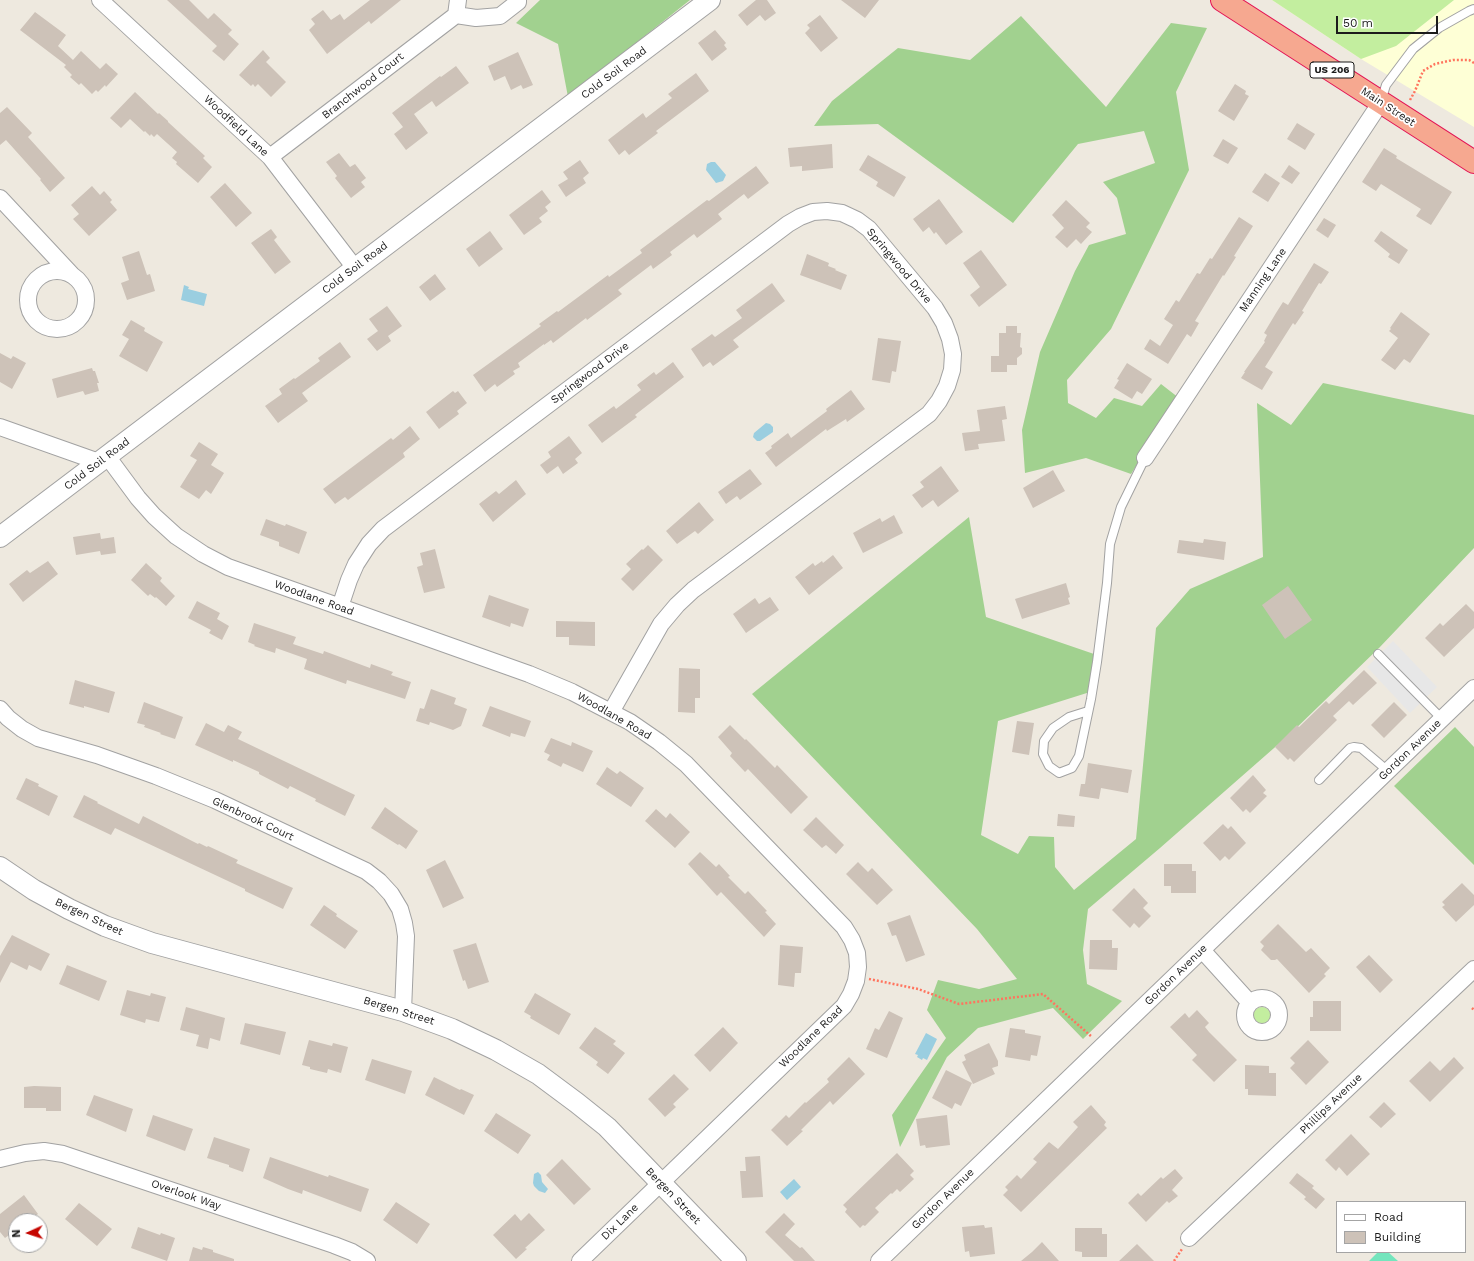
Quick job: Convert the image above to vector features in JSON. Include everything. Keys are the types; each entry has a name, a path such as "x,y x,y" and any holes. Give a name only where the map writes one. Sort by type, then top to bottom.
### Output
{"highway":[{"name":"Main Street","path":"1222,0 1474,162"}],"street":[{"name":"Woodfield Lane","path":"100,0 270,157 355,268"},
{"name":"Branchwood Court","path":"270,157 457,7 476,18 500,16 518,2 518,0"},
{"name":"Cold Soil Road","path":"0,537 710,0"},
{"name":"Manning Lane","path":"1145,458 1381,102"},
{"path":"0,198 71,274"},
{"name":"Springwood Drive","path":"340,607 356,564 369,544 383,529 788,224 813,212 827,211 842,213 857,220 869,229 935,308 944,323 950,339 953,354 952,370 947,386 939,401 929,414 693,590 677,605 661,624 612,712"},
{"path":"0,427 103,459"},
{"name":"Woodlane Road","path":"103,459 154,516 176,536 203,554 228,567 529,674 572,692 612,712 659,742 686,764 844,927 852,940 857,953 858,967 856,981 844,1006 661,1183"},
{"name":"Gordon Avenue","path":"879,1261 1474,688"},
{"name":"Glenbrook Court","path":"0,709 8,718 22,729 38,738 97,755 134,768 214,800 366,871 379,881 391,894 400,909 404,923 406,936 403,1011"},
{"name":"Bergen Street","path":"0,867 34,890 105,926 152,943 403,1011 452,1029 496,1050 538,1074 577,1102 607,1128 736,1261"},
{"path":"1202,950 1250,1003"},
{"name":"Phillips Avenue","path":"1189,1238 1474,969"},
{"name":"Overlook Way","path":"0,1159 24,1153 44,1151 63,1154 334,1245 352,1252 367,1261"},
{"name":"Dix Lane","path":"580,1261 661,1183"}],"lane":[{"path":"1381,102 1386,85 1413,49 1439,28 1474,9"},
{"path":"1088,711 1069,717 1053,728 1044,741 1043,754 1049,766 1059,773 1072,768 1079,756 1088,711 1097,662 1107,583 1110,544 1121,507 1145,458"},
{"path":"1378,654 1442,719"},
{"path":"1319,780 1350,748 1354,747 1361,748 1388,771"}],"path":[{"path":"1410,100 1423,71 1435,64 1453,60 1469,60 1474,63"},
{"path":"869,979 918,989 959,1004 1042,994 1092,1037"}],"shaded area":[{"path":"1272,0 1474,0 1474,127 1361,59"},
{"path":"1393,641 1437,687 1410,713 1367,667"}],"green space":[{"path":"540,0 690,0 568,97 558,44 516,23"},
{"path":"1272,0 1454,0 1396,46 1361,59"},
{"path":"1021,16 1106,107 1171,23 1207,28 1176,92 1189,170 1111,329 1067,380 1068,403 1096,418 1114,398 1142,406 1161,384 1179,398 1131,474 1086,458 1025,473 1022,430 1040,352 1075,271 1089,245 1126,234 1117,198 1103,182 1155,163 1144,131 1078,144 1013,223 878,124 814,126 832,101 898,48 970,60"},
{"path":"1323,383 1474,415 1474,548 1379,648 1290,734 1088,909 1083,950 1087,984 1122,1001 1083,1039 1053,1008 978,1028 947,1057 900,1147 892,1115 946,1038 927,1010 938,980 979,989 1017,979 977,929 752,694 969,517 986,617 1094,654 1090,692 998,721 981,835 1018,854 1029,836 1054,837 1055,867 1074,890 1136,839 1156,628 1190,589 1263,557 1257,403 1291,425"},
{"path":"1455,727 1474,747 1474,865 1394,786"},
{"path":"1258,1007 1266,1007 1271,1012 1269,1023 1266,1025 1258,1025 1253,1020 1253,1012"},
{"path":"1377,1253 1389,1253 1398,1261 1369,1261"}],"water":[{"path":"715,162 726,175 723,181 716,183 706,170 707,164"},
{"path":"184,285 189,287 188,289 207,294 204,306 181,300"},
{"path":"766,423 773,427 773,432 760,441 757,441 753,437 754,433"},
{"path":"926,1033 937,1039 927,1060 923,1058 922,1060 915,1054"},
{"path":"538,1172 541,1175 542,1182 548,1189 545,1193 539,1191 533,1183 534,1174"},
{"path":"794,1179 801,1187 787,1200 780,1192"}],"building":[{"path":"167,0 189,0 208,19 214,13 232,30 228,34 239,44 224,61 212,51 217,46"},
{"path":"370,0 401,0 371,24 369,21 327,54 309,30 315,24 311,19 323,10 331,20 340,14 344,20"},
{"path":"756,0 767,0 776,13 765,21 760,15 747,26 738,15"},
{"path":"841,0 879,0 865,18"},
{"path":"35,12 66,35 58,46 73,60 81,51 100,69 106,63 118,74 106,87 105,85 98,92 96,90 92,94 81,83 79,85 70,77 72,75 64,67 66,65 20,30"},
{"path":"820,15 838,38 821,52 805,33 810,28 807,25"},
{"path":"715,30 726,43 724,45 727,49 712,61 698,43"},
{"path":"263,50 270,58 266,62 286,82 271,97 258,84 255,87 253,84 251,86 239,75"},
{"path":"518,52 533,85 523,89 521,85 511,90 505,76 494,81 488,66"},
{"path":"456,66 469,83 436,107 432,101 414,114 428,133 406,150 394,134 403,127 392,113 440,76 441,77"},
{"path":"696,73 709,91 656,131 658,133 629,155 625,150 619,155 608,140 643,113 646,118 672,98 668,94"},
{"path":"1235,84 1246,91 1245,94 1249,96 1234,121 1218,111"},
{"path":"135,92 205,156 203,158 212,167 198,183 176,164 177,162 172,158 177,152 157,134 154,137 151,134 150,136 130,119 121,128 110,118"},
{"path":"7,107 32,133 28,137 65,178 50,192 40,180 41,179 6,140 0,145 0,113"},
{"path":"1297,123 1315,134 1305,150 1287,139"},
{"path":"1223,139 1238,148 1228,164 1213,156"},
{"path":"832,144 833,168 802,171 802,166 790,167 788,148"},
{"path":"1384,148 1397,156 1396,158 1452,192 1431,225 1416,216 1421,209 1381,184 1376,191 1362,182"},
{"path":"339,153 350,167 355,164 366,178 361,182 365,187 351,198 335,178 337,176 326,162"},
{"path":"868,155 906,177 894,197 876,186 878,182 859,170"},
{"path":"580,160 589,173 583,178 586,183 566,197 558,185 568,179 563,172"},
{"path":"1289,165 1300,173 1292,184 1281,177"},
{"path":"756,166 769,183 748,199 744,194 718,214 722,219 697,238 694,234 670,252 672,255 653,269 651,265 618,290 622,294 587,320 586,318 553,343 551,340 544,344 518,363 520,367 513,371 515,374 497,387 495,384 485,392 473,375 541,326 539,324 557,311 558,312 608,275 609,277 642,253 640,250 707,200 709,201"},
{"path":"1265,173 1280,183 1268,202 1252,192"},
{"path":"225,183 252,213 236,227 210,197"},
{"path":"92,186 100,195 104,191 112,200 110,202 117,210 89,236 73,219 79,214 71,205"},
{"path":"542,190 551,202 545,207 548,211 539,218 542,222 524,235 509,215"},
{"path":"939,199 963,232 946,245 936,232 934,234 929,227 923,232 913,219"},
{"path":"1066,200 1090,223 1086,227 1092,232 1081,244 1076,239 1067,248 1055,237 1064,228 1052,215"},
{"path":"1239,217 1253,226 1234,256 1236,257 1224,276 1223,275 1195,321 1199,323 1191,337 1187,334 1168,364 1144,349 1150,339 1160,346 1173,325 1164,319 1176,300 1179,302 1197,273 1200,274 1210,258 1212,259"},
{"path":"1324,218 1336,225 1328,238 1316,230"},
{"path":"271,229 277,237 274,240 291,262 275,274 251,243"},
{"path":"490,231 503,249 479,267 466,249"},
{"path":"1381,231 1408,250 1399,264 1388,257 1390,254 1374,241"},
{"path":"981,250 1007,285 979,307 970,295 980,287 963,263"},
{"path":"139,251 147,275 150,274 155,291 127,300 121,283 129,280 122,257"},
{"path":"807,254 829,263 828,266 847,275 841,290 800,275"},
{"path":"1314,263 1329,272 1321,284 1319,283 1302,311 1304,312 1295,325 1293,323 1265,367 1273,372 1262,390 1241,378 1265,342 1264,341 1267,335 1264,333 1276,313 1283,302 1288,305"},
{"path":"435,274 446,289 430,301 419,287"},
{"path":"772,283 785,301 733,340 739,347 713,366 710,362 703,367 691,349 712,334 715,337 742,318 736,310"},
{"path":"387,306 402,326 388,336 391,341 377,351 367,339 378,331 369,319"},
{"path":"1401,312 1430,334 1410,363 1404,359 1395,370 1381,360 1398,338 1389,331"},
{"path":"131,320 145,328 144,331 163,342 147,372 119,356 129,339 122,335"},
{"path":"1006,326 1017,326 1017,333 1021,333 1020,347 1022,348 1022,354 1017,358 1017,365 1007,365 1007,372 991,372 991,356 999,356 999,333 1006,333"},
{"path":"878,338 901,341 896,372 892,371 890,383 872,380"},
{"path":"340,342 351,357 302,393 308,401 278,423 265,406 282,394 279,389 320,361 318,358"},
{"path":"0,353 11,359 13,356 26,363 12,389 0,382"},
{"path":"673,362 684,377 635,415 637,417 602,443 588,425 614,406 616,409 641,390 637,385 654,372 656,375"},
{"path":"1127,363 1152,379 1142,394 1137,391 1132,399 1114,388 1119,380 1117,379"},
{"path":"92,368 93,371 95,371 99,383 97,383 99,391 85,395 83,391 57,398 52,379"},
{"path":"851,390 865,409 847,422 846,419 827,431 826,429 776,467 765,453 772,448 771,446 788,433 791,438 827,411 826,409"},
{"path":"453,391 455,393 458,391 467,403 457,411 459,414 439,429 426,412"},
{"path":"1005,406 1007,419 1002,420 1005,441 978,444 979,449 965,451 962,433 980,431 977,410"},
{"path":"410,426 420,439 403,453 405,457 348,500 345,497 335,504 323,489 391,438 393,440"},
{"path":"569,436 582,453 575,459 578,463 563,474 558,466 547,474 540,465 551,457 548,452"},
{"path":"199,442 218,454 211,465 224,473 211,494 206,490 199,499 180,487 197,460 190,456"},
{"path":"941,466 959,491 938,507 933,500 922,508 912,495 924,487 920,482"},
{"path":"750,469 762,484 740,500 737,496 726,504 718,492"},
{"path":"1053,470 1065,491 1033,508 1023,488"},
{"path":"516,480 526,494 493,522 479,504 496,491 499,494"},
{"path":"699,502 714,520 698,534 695,531 677,544 666,531"},
{"path":"894,515 903,533 863,553 853,533 880,518 882,522"},
{"path":"266,519 285,526 286,524 307,532 299,554 279,546 279,542 260,535"},
{"path":"100,533 101,539 114,537 116,553 101,555 100,551 76,555 73,537"},
{"path":"1204,539 1226,542 1224,560 1177,553 1179,540 1203,543"},
{"path":"648,545 663,560 633,591 621,579 631,569 626,564"},
{"path":"435,549 445,588 424,593 417,567 423,565 420,553"},
{"path":"833,555 843,568 809,595 795,577 813,563 815,566 822,561 823,563"},
{"path":"48,561 58,574 23,602 9,584 27,570 30,573"},
{"path":"146,563 162,578 160,581 175,596 166,606 156,597 155,598 150,594 148,596 131,580"},
{"path":"1066,583 1070,597 1068,598 1070,604 1022,619 1015,599"},
{"path":"1288,586 1312,620 1285,639 1262,605"},
{"path":"489,595 529,609 523,627 511,623 510,627 482,617"},
{"path":"770,597 779,610 746,633 733,614 755,598 759,604"},
{"path":"197,601 220,613 217,619 229,626 222,640 209,633 211,630 188,618"},
{"path":"1466,604 1474,612 1474,628 1444,657 1425,638 1440,623 1443,626"},
{"path":"556,621 595,622 595,646 569,645 569,637 556,637"},
{"path":"254,623 296,637 293,644 323,654 324,651 370,668 371,664 393,672 391,675 411,682 405,699 347,680 346,684 304,669 307,659 276,648 275,653 254,646 255,645 248,642"},
{"path":"679,668 700,669 700,698 695,698 695,713 678,712"},
{"path":"1364,670 1377,683 1353,705 1349,701 1333,716 1337,720 1294,762 1290,758 1288,760 1275,747 1297,725 1299,727 1326,701 1329,704"},
{"path":"75,680 115,692 109,713 84,706 84,708 69,704"},
{"path":"431,689 456,698 454,704 467,709 461,726 453,730 430,722 429,725 416,721 420,708 424,709"},
{"path":"144,702 183,717 175,739 144,727 145,725 137,723"},
{"path":"1394,702 1407,715 1384,738 1371,725"},
{"path":"490,706 531,721 525,737 511,733 510,737 482,726"},
{"path":"1017,721 1034,723 1029,755 1012,752"},
{"path":"206,723 224,732 228,725 242,732 238,739 355,795 345,816 290,786 288,789 259,774 259,772 195,745"},
{"path":"730,725 775,768 777,765 808,797 791,814 748,769 745,772 730,756 732,753 718,737"},
{"path":"551,738 571,746 572,742 593,751 583,772 563,763 561,767 547,760 550,755 544,752"},
{"path":"1088,763 1132,770 1128,793 1101,788 1099,799 1079,796 1081,784 1085,784"},
{"path":"607,767 617,774 620,771 644,788 631,807 596,784"},
{"path":"1253,775 1266,790 1263,793 1267,796 1250,813 1246,809 1243,812 1230,798"},
{"path":"26,778 58,796 49,816 16,799"},
{"path":"84,795 139,824 143,816 198,844 208,846 238,860 236,863 293,888 283,909 245,891 245,889 115,828 111,835 73,817"},
{"path":"385,807 418,831 406,849 371,828"},
{"path":"656,809 666,818 670,813 690,832 675,848 645,821"},
{"path":"1058,814 1075,816 1074,827 1057,826"},
{"path":"816,817 844,845 836,854 826,845 822,848 803,830"},
{"path":"1223,824 1228,829 1231,826 1246,843 1229,860 1225,856 1220,861 1203,843"},
{"path":"700,852 716,867 719,864 730,876 728,877 745,894 748,891 767,911 765,912 776,924 764,937 721,892 717,896 688,864"},
{"path":"445,860 464,898 443,908 426,870"},
{"path":"858,862 868,872 872,868 893,890 877,905 846,874"},
{"path":"1164,864 1192,864 1192,871 1196,871 1196,893 1171,893 1171,886 1164,886"},
{"path":"1462,883 1474,895 1474,905 1456,922 1442,907 1445,905 1442,902"},
{"path":"1134,888 1148,903 1143,908 1151,916 1139,928 1134,923 1130,928 1112,910"},
{"path":"324,905 337,914 336,916 358,931 345,949 310,925"},
{"path":"910,915 925,955 906,962 896,935 892,936 887,923"},
{"path":"1278,924 1306,952 1311,948 1330,968 1324,974 1326,976 1309,993 1277,959 1271,960 1261,950 1264,946 1260,942"},
{"path":"12,935 50,954 41,971 29,965 27,970 11,962 0,983 0,956"},
{"path":"1090,940 1112,940 1112,948 1118,948 1117,970 1089,969"},
{"path":"476,943 489,982 468,989 465,980 463,981 453,950"},
{"path":"780,945 803,947 801,973 795,973 794,987 778,985"},
{"path":"1369,955 1393,980 1380,993 1356,967"},
{"path":"67,965 107,981 99,1001 59,984"},
{"path":"127,990 150,996 151,993 166,997 159,1022 146,1019 145,1023 120,1015"},
{"path":"535,993 571,1014 559,1035 530,1018 531,1016 524,1012"},
{"path":"1313,1001 1341,1001 1341,1031 1310,1031 1310,1017 1313,1017"},
{"path":"186,1007 225,1018 220,1041 210,1038 208,1049 196,1046 199,1035 180,1030"},
{"path":"1197,1010 1209,1023 1205,1027 1209,1032 1237,1060 1214,1082 1192,1060 1197,1055 1170,1027 1185,1013 1189,1018"},
{"path":"889,1011 903,1018 887,1058 866,1049 875,1028 879,1030"},
{"path":"245,1023 286,1032 280,1055 240,1044"},
{"path":"595,1027 616,1041 613,1044 625,1053 608,1074 596,1065 598,1062 579,1048"},
{"path":"723,1027 738,1043 710,1072 694,1055"},
{"path":"1010,1028 1025,1030 1025,1033 1041,1036 1037,1056 1031,1055 1030,1061 1005,1057"},
{"path":"309,1040 332,1046 333,1043 348,1047 341,1073 328,1069 327,1073 310,1069 310,1067 302,1065"},
{"path":"1308,1040 1329,1062 1306,1085 1290,1068 1295,1063 1290,1058"},
{"path":"989,1043 998,1061 998,1066 992,1068 995,1074 973,1084 962,1062 966,1060 964,1055"},
{"path":"849,1057 865,1074 833,1105 830,1101 801,1130 803,1131 787,1146 771,1130 786,1115 789,1118 829,1082 827,1079"},
{"path":"1454,1057 1464,1068 1430,1102 1409,1081 1430,1061 1440,1071"},
{"path":"372,1059 412,1071 405,1094 365,1080"},
{"path":"1245,1065 1269,1066 1269,1073 1276,1073 1276,1096 1248,1095 1248,1089 1245,1089"},
{"path":"946,1070 972,1083 961,1106 955,1103 952,1109 932,1098"},
{"path":"674,1074 689,1089 673,1104 676,1107 665,1117 648,1099"},
{"path":"434,1077 474,1095 464,1115 425,1095"},
{"path":"24,1087 61,1087 61,1111 46,1111 46,1108 24,1108"},
{"path":"94,1095 133,1109 126,1132 86,1115"},
{"path":"1384,1102 1396,1114 1381,1128 1369,1117"},
{"path":"1091,1105 1106,1122 1104,1125 1107,1128 1021,1212 1003,1195 1008,1190 1005,1187 1017,1175 1021,1179 1037,1162 1033,1159 1049,1142 1058,1149 1078,1127 1073,1122"},
{"path":"496,1113 531,1135 518,1154 484,1131"},
{"path":"153,1115 193,1129 185,1151 146,1136"},
{"path":"947,1115 950,1145 926,1148 925,1145 920,1146 916,1119"},
{"path":"1351,1134 1370,1154 1347,1176 1339,1167 1336,1171 1325,1160"},
{"path":"214,1137 250,1149 243,1172 229,1167 229,1165 207,1158"},
{"path":"897,1153 914,1171 910,1175 914,1179 900,1192 897,1189 892,1194 891,1193 875,1208 879,1212 865,1226 863,1225 860,1228 845,1212 847,1209 843,1205"},
{"path":"760,1156 763,1197 742,1198 740,1171 746,1171 745,1157"},
{"path":"270,1157 369,1189 361,1212 303,1190 302,1194 263,1178"},
{"path":"562,1159 591,1189 574,1205 546,1175"},
{"path":"1175,1169 1183,1178 1172,1190 1178,1196 1169,1203 1167,1201 1146,1222 1128,1203 1138,1193 1141,1196 1161,1177 1163,1179"},
{"path":"1297,1173 1314,1186 1312,1188 1325,1199 1316,1209 1304,1199 1306,1197 1289,1183"},
{"path":"24,1195 37,1213 8,1213 8,1236 5,1238 0,1232 0,1214"},
{"path":"396,1202 430,1224 417,1244 383,1220"},
{"path":"79,1203 112,1229 97,1246 65,1219"},
{"path":"529,1213 545,1230 525,1248 527,1249 516,1259 493,1235 515,1214 521,1221"},
{"path":"784,1213 795,1224 785,1235 800,1248 802,1247 815,1261 794,1261 765,1232"},
{"path":"984,1225 985,1228 992,1227 995,1254 970,1257 969,1251 965,1252 962,1227"},
{"path":"138,1227 160,1235 161,1233 175,1238 167,1261 131,1248"},
{"path":"1075,1228 1102,1228 1102,1234 1107,1234 1107,1257 1082,1257 1082,1252 1075,1251"},
{"path":"1042,1242 1059,1261 1021,1261 1032,1252"},
{"path":"1137,1244 1154,1261 1119,1261"},
{"path":"193,1247 202,1250 203,1247 213,1250 213,1252 234,1259 234,1261 189,1261"}]}
